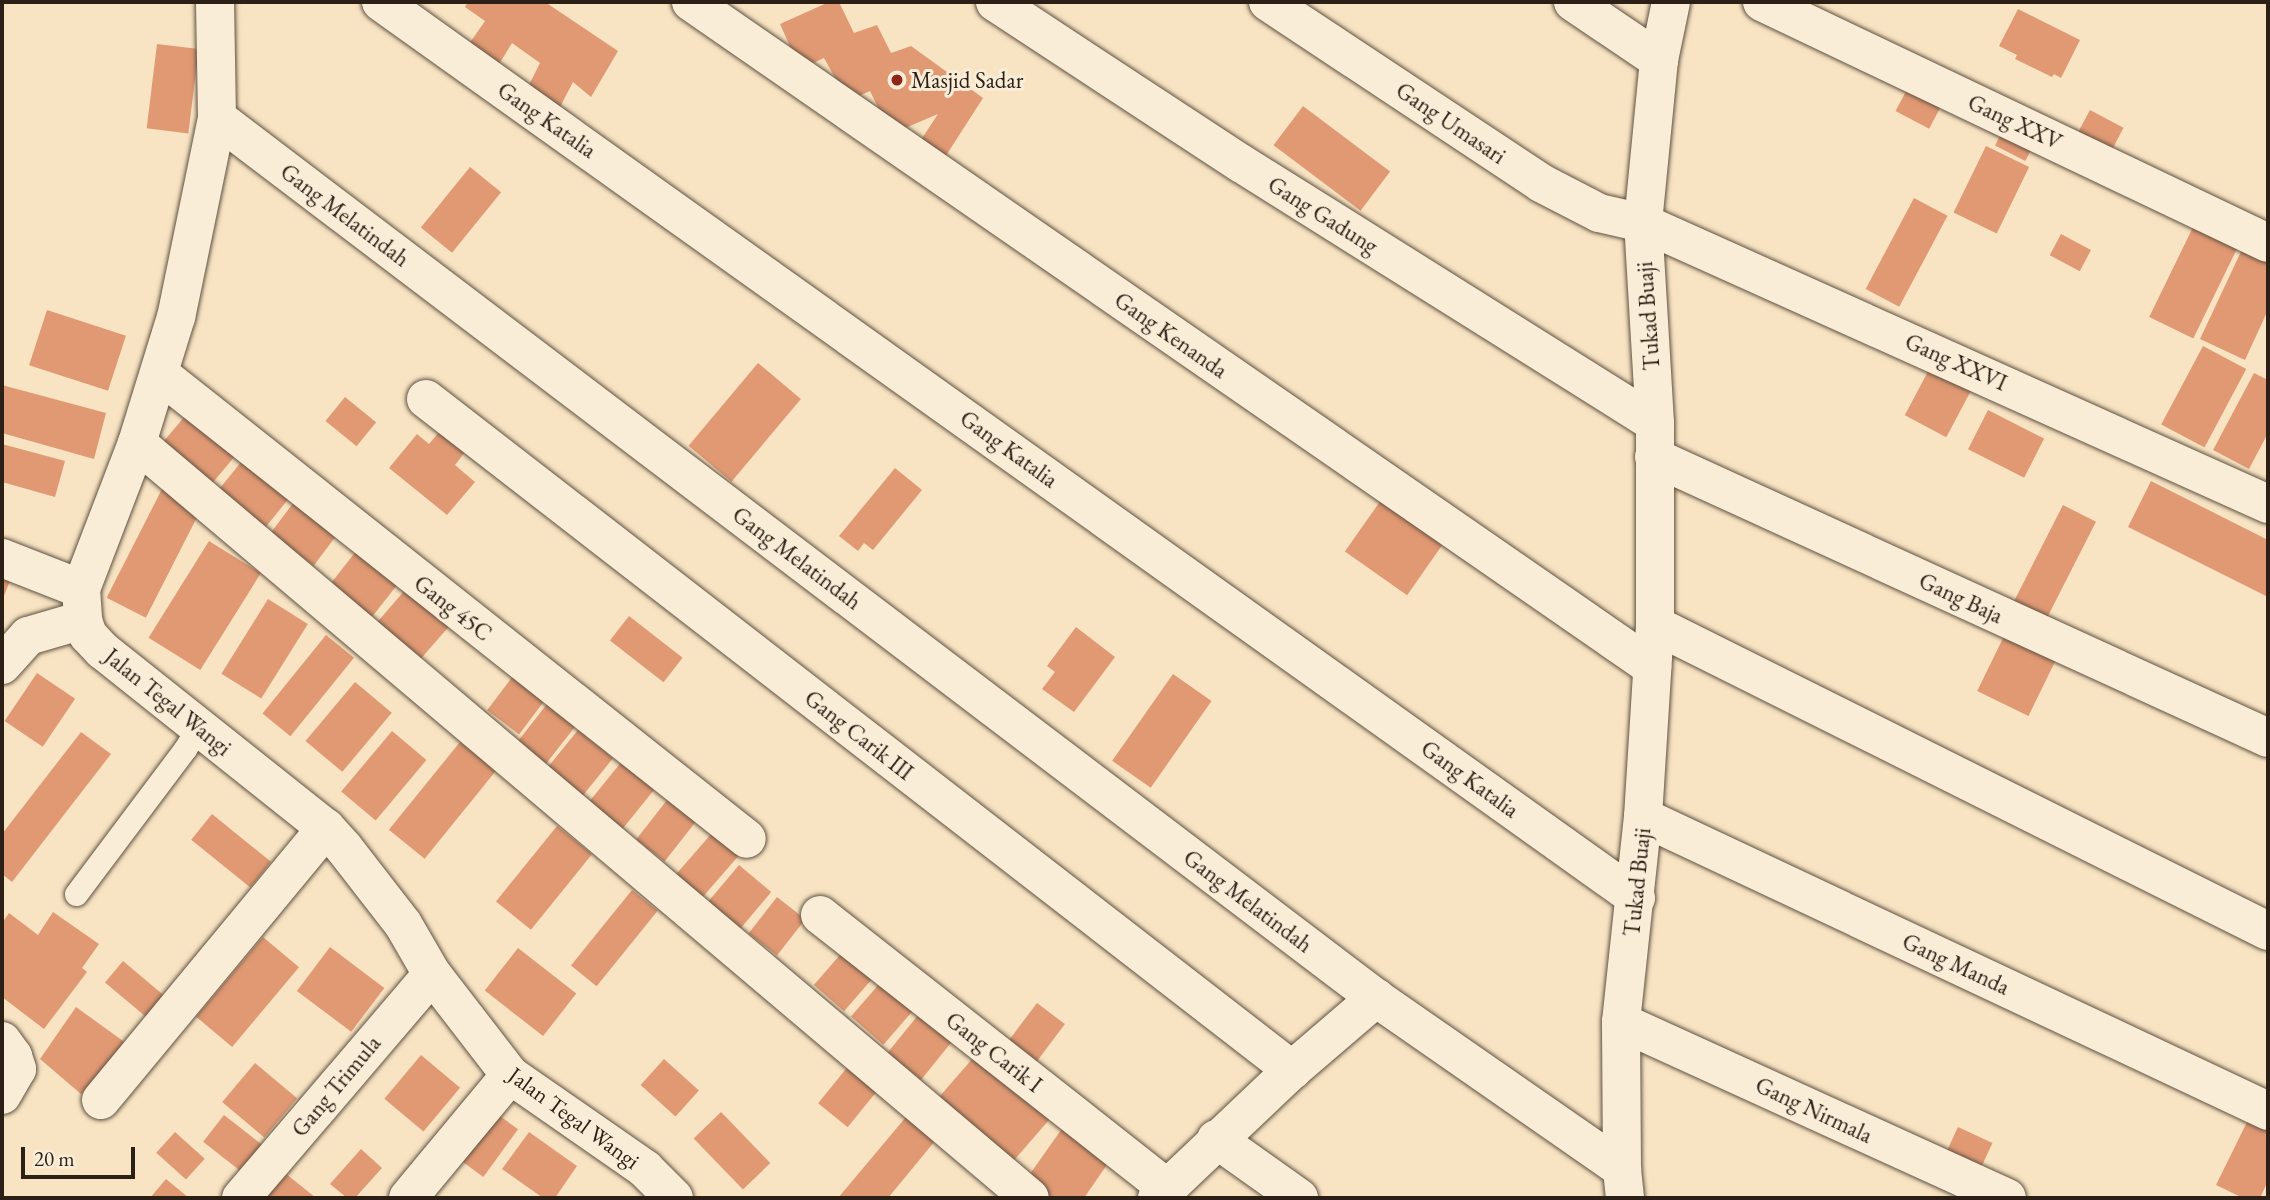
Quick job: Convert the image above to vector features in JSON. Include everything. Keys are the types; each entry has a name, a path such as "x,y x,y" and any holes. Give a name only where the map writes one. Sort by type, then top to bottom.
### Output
{"street":[{"path":"2,665 28,636 82,605 161,375 176,317 217,118 215,2"},
{"name":"Gang Katalia","path":"381,2 1636,898"},
{"name":"Gang Kenanda","path":"691,2 1652,667"},
{"name":"Gang Gadung","path":"995,2 1254,171 1654,440"},
{"name":"Gang Umasari","path":"1268,2 1541,183 1599,213 1643,223"},
{"path":"1573,2 1659,60"},
{"name":"Tukad Buaji","path":"1623,1184 1621,1022 1643,817 1655,625 1654,440 1643,223 1659,60 1671,2"},
{"name":"Gang XXV","path":"1762,2 2268,243"},
{"name":"Gang Melatindah","path":"217,118 1376,998"},
{"name":"Gang XXVI","path":"1643,223 2268,504"},
{"name":"Gang 45C","path":"161,375 747,839"},
{"name":"Gang Carik III","path":"426,400 1292,1070"},
{"name":"Gang Baja","path":"1654,440 2268,738"},
{"path":"137,443 1030,1198"},
{"path":"2,558 82,605"},
{"name":"Jalan Tegal Wangi","path":"82,605 88,635 102,650 326,828 403,924 432,974 510,1075 645,1169 674,1198"},
{"path":"1655,625 2268,931"},
{"name":"Gang Manda","path":"1643,817 2268,1111"},
{"path":"101,1100 326,828"},
{"name":"Gang Carik I","path":"820,915 1162,1193"},
{"name":"Gang Trimula","path":"241,1198 432,974"},
{"path":"1162,1193 1216,1139 1376,998"},
{"name":"Tukad Buaji","path":"1376,998 1623,1184"},
{"name":"Gang Nirmala","path":"1621,1022 2007,1198"},
{"path":"2,1041 13,1056 17,1069 2,1095"},
{"path":"408,1198 510,1075"},
{"path":"1216,1139 1299,1198"}],"lane":[{"path":"76,894 185,749 198,727"}],"building":[{"path":"468,2 545,2 618,51 591,97 573,82 559,109 527,89 540,63 512,43 496,69 467,47 485,21 465,7"},
{"name":"Masjid Sadar","path":"829,2 839,2 854,33 877,25 891,53 911,46 983,98 940,165 915,149 938,114 891,134 870,91 848,101 824,58 800,69 780,24"},
{"path":"2018,9 2080,40 2061,78 2054,74 2052,77 2015,59 2017,55 1999,46"},
{"path":"157,44 199,49 188,133 147,128"},
{"path":"1912,80 1946,98 1929,129 1896,111"},
{"path":"1303,106 1390,172 1361,211 1274,145"},
{"path":"2090,110 2124,128 2111,152 2077,134"},
{"path":"2005,126 2035,141 2025,161 1995,146"},
{"path":"1986,146 2029,167 1997,234 1954,213"},
{"path":"470,167 501,192 452,253 421,228"},
{"path":"1914,198 1948,216 1899,307 1866,289"},
{"path":"2197,219 2241,240 2193,338 2149,317"},
{"path":"2061,234 2091,250 2080,271 2050,255"},
{"path":"2246,241 2268,251 2268,310 2245,360 2200,339"},
{"path":"47,310 126,336 108,391 29,365"},
{"path":"2203,346 2246,369 2204,448 2161,425"},
{"path":"758,363 801,399 731,482 689,446"},
{"path":"1932,364 1973,386 1946,437 1905,415"},
{"path":"2254,373 2268,380 2268,433 2249,469 2213,450"},
{"path":"2,385 106,413 94,459 2,433"},
{"path":"345,397 376,422 357,446 325,421"},
{"path":"190,410 239,451 209,486 160,445"},
{"path":"1988,410 2044,439 2024,478 1968,449"},
{"path":"440,431 465,452 455,465 475,482 447,515 389,468 417,434 429,444"},
{"path":"2,444 65,461 55,497 2,482"},
{"path":"246,456 293,494 263,530 216,493"},
{"path":"895,468 922,490 873,550 864,543 858,551 839,536"},
{"path":"2151,481 2268,540 2268,597 2128,527"},
{"path":"162,489 201,509 146,618 107,598"},
{"path":"297,498 340,530 314,566 271,533"},
{"path":"1381,500 1443,544 1407,595 1345,552"},
{"path":"2063,505 2096,522 2047,618 2014,601"},
{"path":"209,541 261,573 200,670 149,638"},
{"path":"357,550 399,583 370,619 329,586"},
{"path":"2,574 11,578 2,601"},
{"path":"406,589 449,626 418,663 375,625"},
{"path":"268,599 308,624 261,699 221,674"},
{"path":"629,616 683,658 663,682 610,640"},
{"path":"1076,627 1115,657 1074,712 1042,689 1055,672 1047,666"},
{"path":"2007,630 2058,655 2028,716 1977,691"},
{"path":"326,635 354,658 290,736 262,713"},
{"path":"37,673 75,699 43,747 5,721"},
{"path":"1173,674 1212,701 1151,788 1112,761"},
{"path":"513,676 545,700 519,734 487,710"},
{"path":"355,682 392,713 342,772 306,741"},
{"path":"547,704 575,726 543,767 515,745"},
{"path":"578,730 613,758 575,806 540,777"},
{"path":"392,731 426,760 376,820 341,792"},
{"path":"81,732 111,754 12,882 2,874 2,834"},
{"path":"460,742 496,771 425,859 389,830"},
{"path":"623,760 656,787 621,831 588,804"},
{"path":"667,800 695,822 665,862 636,839"},
{"path":"212,814 271,862 250,887 191,840"},
{"path":"557,826 592,854 531,930 496,901"},
{"path":"712,833 738,856 699,901 673,878"},
{"path":"739,865 771,892 740,930 708,903"},
{"path":"632,890 658,911 597,986 571,965"},
{"path":"777,897 805,919 777,955 749,933"},
{"path":"53,912 99,944 82,968 87,972 44,1029 2,997 2,923 9,913 38,935"},
{"path":"263,937 299,967 232,1047 196,1017"},
{"path":"330,947 384,988 351,1032 297,991"},
{"path":"518,948 576,994 543,1036 485,991"},
{"path":"846,948 876,974 844,1011 814,985"},
{"path":"123,961 167,998 149,1019 105,982"},
{"path":"887,975 919,1003 883,1045 851,1017"},
{"path":"1037,1003 1065,1024 1035,1064 1007,1043"},
{"path":"76,1007 130,1046 81,1094 40,1059"},
{"path":"919,1014 952,1041 921,1080 888,1053"},
{"path":"980,1050 1054,1114 1013,1162 939,1098"},
{"path":"421,1055 460,1088 423,1131 384,1099"},
{"path":"664,1059 699,1090 676,1116 641,1085"},
{"path":"854,1059 884,1083 848,1127 818,1103"},
{"path":"255,1063 297,1098 264,1137 222,1102"},
{"path":"493,1111 518,1129 483,1177 458,1159"},
{"path":"721,1112 770,1163 743,1189 694,1138"},
{"path":"224,1115 265,1147 244,1174 203,1142"},
{"path":"906,1117 935,1141 888,1198 838,1198"},
{"path":"2249,1118 2268,1127 2268,1181 2260,1198 2243,1198 2216,1185"},
{"path":"1066,1123 1113,1156 1084,1198 1050,1198 1025,1181"},
{"path":"1958,1127 1992,1143 1978,1173 1944,1157"},
{"path":"175,1132 205,1159 186,1180 156,1153"},
{"path":"529,1132 577,1166 555,1198 543,1198 502,1169"},
{"path":"361,1149 382,1168 355,1198 347,1198 330,1184"},
{"path":"285,1173 316,1198 265,1198"},
{"path":"166,1179 189,1198 150,1198"}],"place":[{"name":"Masjid Sadar","path":"897,80"}]}
